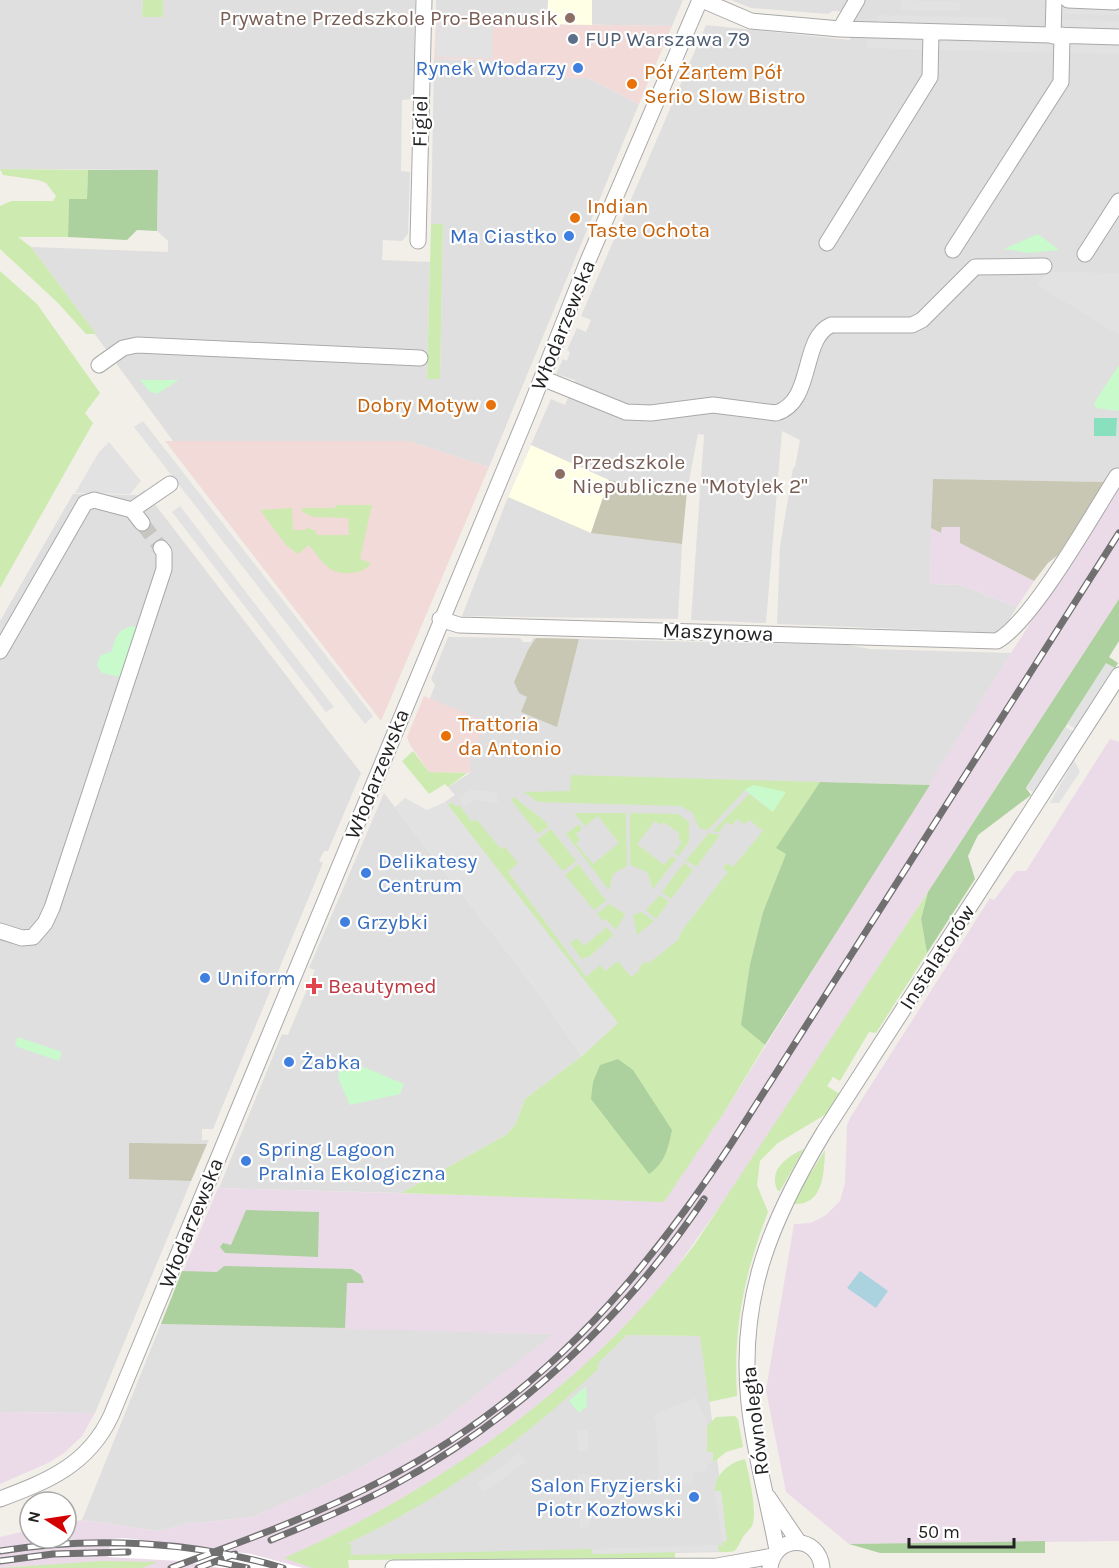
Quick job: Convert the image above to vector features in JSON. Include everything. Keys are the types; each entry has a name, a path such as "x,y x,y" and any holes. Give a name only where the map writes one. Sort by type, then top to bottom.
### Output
{"street":[{"name":"Figiel","path":"418,241 424,0"},
{"path":"701,0 751,21 840,29 1119,37"},
{"name":"Włodarzewska","path":"0,1499 38,1485 70,1468 85,1455 107,1426 440,619 542,378 587,263 701,0"},
{"path":"840,29 857,0"},
{"path":"953,250 1061,82 1054,0"},
{"path":"1068,0 1115,2"},
{"path":"827,243 930,77 931,32"},
{"path":"1085,254 1119,201"},
{"path":"542,378 626,412 651,413 713,405 776,413 786,410 796,399 819,339 826,328 831,326 912,325 922,320 975,267 1044,266"},
{"path":"99,365 123,348 137,345 420,358"},
{"name":"Maszynowa","path":"440,619 459,625 997,642 1009,635 1041,594 1117,476"},
{"path":"0,651 81,507 94,500 137,516 170,484"},
{"path":"0,931 22,938 33,937 45,923 52,908 164,569 164,552 161,548"},
{"name":"Instalatorów","path":"766,1246 780,1209 824,1132 1119,675"},
{"name":"Równoległa","path":"766,1246 755,1288 747,1350 749,1404 773,1558"},
{"name":"Równoległa","path":"763,1490 785,1518 798,1541 808,1544 817,1551 822,1568"},
{"path":"393,1568 721,1567 773,1558 790,1542 798,1541"}],"shaded area":[{"path":"0,0 143,0 142,17 162,17 163,0 415,0 413,99 402,100 401,171 410,172 408,234 402,241 383,240 382,260 430,262 427,379 440,379 443,224 431,224 434,59 502,60 502,76 588,78 639,104 489,467 408,441 173,441 31,247 168,252 168,241 157,231 158,170 0,169"},
{"path":"436,0 683,0 672,26 436,22"},
{"name":"Prywatne Przedszkole Pro-Beanusik","path":"548,0 592,0 592,25 547,24"},
{"path":"731,0 1119,0 1119,469 1105,482 933,480 930,584 960,585 1017,607 1001,633 777,624 780,547 800,440 782,431 766,623 691,620 704,435 698,434 687,491 609,480 592,533 682,544 678,619 462,616 508,497 551,399 565,405 575,380 556,374 563,359 567,361 570,352 567,350 577,328 586,332 591,320 581,316 706,25 850,40 852,12 833,11 828,14 751,8"},
{"path":"901,0 960,2 959,11 901,10"},
{"path":"1059,4 1119,6 1119,15 1059,14"},
{"path":"877,15 1007,18 1007,28 877,25"},
{"path":"1062,20 1119,21 1119,31 1062,29"},
{"name":"Rynek Włodarzy","path":"436,22 672,26 639,104 588,78 502,76 502,60 434,59"},
{"path":"437,23 493,24 492,58 436,57"},
{"path":"868,39 927,41 927,50 867,48"},
{"path":"935,41 1057,44 1057,53 935,50"},
{"path":"1066,44 1119,46 1119,54 1066,53"},
{"path":"1046,272 1119,273 1119,335 1037,285"},
{"path":"143,421 373,716 365,724 134,427"},
{"path":"165,441 408,441 489,467 381,721"},
{"path":"109,442 141,481 130,494 75,493 99,452"},
{"path":"531,445 609,480 591,533 508,497"},
{"path":"933,479 1105,482 1058,555 1048,563 1034,581 960,543 960,527 942,527 941,533 931,528"},
{"path":"609,480 687,491 682,544 591,533"},
{"path":"1119,486 1119,599 753,1160 661,1289 612,1340 598,1363 598,1369 501,1452 407,1513 341,1546 313,1568 0,1568 0,1537 18,1533 18,1550 78,1550 78,1521 158,1531 187,1524 253,1517 349,1474 438,1425 553,1334 161,1324 218,1188 663,1201 725,1111 1011,653"},
{"path":"144,490 361,773 328,851 324,851 319,861 323,863 213,1129 202,1129 202,1140 209,1140 207,1144 129,1143 129,1179 191,1181 95,1413 0,1412 0,621 73,494 138,495"},
{"path":"180,506 334,707 326,712 172,512"},
{"path":"942,527 961,527 961,543 1034,581 1017,607 960,585 930,584 931,528 941,533"},
{"path":"448,637 520,638 523,642 531,642 533,638 848,645 870,649 1011,653 930,785 820,782 664,981 582,979 445,802 455,795 448,787 470,773 470,759 430,698 435,685 431,679"},
{"path":"536,638 579,639 557,727 521,712 527,697 519,693 514,682"},
{"path":"1106,663 1115,668 1076,729 1067,724"},
{"path":"424,696 486,722 470,759 471,773 429,772 410,745 407,737"},
{"path":"1065,727 1074,732 1035,793 1026,788"},
{"path":"1110,739 1119,742 1119,1541 849,1544 786,1492 766,1390 794,1224 811,1223 826,1215 840,1201 845,1183 847,1125 850,1118 990,898 994,900 1016,871 1026,871"},
{"path":"1074,760 1080,772 1059,803 1050,803"},
{"path":"471,790 496,792 498,803 474,800 465,807 458,798"},
{"path":"384,793 538,992 582,1056 525,1099 516,1124 506,1135 401,1193 219,1188 282,1034 288,1035 315,970 309,968"},
{"path":"405,798 427,810 445,802 618,1023 582,1056 538,992 395,807"},
{"path":"129,1143 207,1144 191,1181 129,1179"},
{"path":"161,1324 554,1334 438,1425 349,1474 253,1517 187,1524 158,1531 82,1520"},
{"path":"627,1335 701,1336 728,1542 725,1552 304,1561 407,1513 501,1452"},
{"path":"695,1398 707,1421 707,1452 713,1452 713,1463 707,1463 706,1470 693,1474 693,1484 659,1485 656,1425 653,1415"},
{"path":"0,1412 95,1413 82,1436 64,1453 48,1463 0,1484"},
{"path":"577,1430 588,1430 588,1451 578,1451"},
{"path":"520,1453 526,1462 484,1492 477,1483"},
{"path":"578,1474 589,1474 590,1527 580,1527"},
{"path":"715,1491 721,1491 727,1541 722,1542"},
{"path":"718,1545 718,1551 593,1554 592,1549"}],"green space":[{"path":"143,0 163,0 163,17 142,17"},
{"path":"0,169 88,170 87,199 69,200 68,237 18,237 31,247 96,334 86,334 58,303 0,249 0,206 11,201 53,201 56,196 46,183 3,175"},
{"path":"88,170 158,170 157,231 137,230 127,240 68,237 69,199 87,199"},
{"path":"431,224 443,224 440,379 427,379"},
{"path":"1038,234 1059,250 1029,253 1004,249"},
{"path":"0,271 37,304 100,393 85,413 93,423 0,588"},
{"path":"1119,365 1119,411 1096,408 1094,403"},
{"path":"140,380 179,380 157,394 149,391"},
{"path":"1094,418 1117,418 1116,436 1094,436"},
{"path":"337,505 372,505 360,559 371,563 362,571 336,572 326,566 309,545 298,554 286,545 260,510 292,508 293,530 306,530 306,527 316,531 317,535 349,535 348,518 313,517 302,512 302,508 334,508"},
{"path":"1119,599 1119,641 1109,657 1118,663 1115,668 1106,664 1026,788 1031,795 978,835 968,856 975,879 927,953 921,919 928,892"},
{"path":"132,626 137,627 120,677 102,673 97,665 100,656 112,651 118,635"},
{"path":"413,751 429,772 467,773 448,787 445,784 429,794 402,761"},
{"path":"571,775 820,782 777,847 787,853 763,912 750,964 742,1025 765,1045 725,1111 664,1202 401,1193 506,1135 516,1124 525,1099 582,1056 617,1023 448,805 452,802 456,807 459,805 472,822 476,819 501,849 505,847 518,863 508,872 586,977 600,965 605,971 618,961 631,977 646,961 648,964 678,940 683,929 728,872 723,868 727,863 733,867 763,831 749,820 744,824 737,819 732,825 726,822 719,832 713,831 749,794 773,812 753,785 745,790 708,830 699,828 692,812 680,806 538,802 524,792 570,791"},
{"path":"820,782 930,785 765,1045 741,1025 750,964 763,912 786,854 776,848"},
{"path":"753,785 786,792 773,812 745,790"},
{"path":"515,797 549,826 538,834 511,800"},
{"path":"574,813 626,813 627,866 613,874 609,890 566,834 579,824 582,829 576,834 580,840 576,844 593,864 619,843 598,816 585,826"},
{"path":"630,813 678,814 689,822 689,842 678,856 674,853 682,842 678,838 680,834 664,822 661,825 655,821 637,844 664,865 672,856 676,859 653,889 647,872 630,865"},
{"path":"551,829 576,861 563,871 537,840"},
{"path":"709,833 720,835 696,867 686,860"},
{"path":"684,863 693,870 671,899 662,892"},
{"path":"578,864 606,901 594,910 565,875"},
{"path":"928,892 921,919 927,953 876,1033 869,1032 840,1081 833,1077 827,1086 840,1094 828,1113 778,1143 760,1161 757,1185 768,1212 752,1258 742,1302 737,1347 737,1396 709,1402 700,1336 627,1335 598,1363 598,1369 510,1445 479,1468 413,1509 344,1545 351,1544 351,1555 592,1549 593,1554 675,1552 675,1558 348,1560 349,1568 312,1568 284,1558 400,1499 456,1465 561,1386 609,1342 654,1294 695,1244"},
{"path":"660,895 669,902 656,919 646,910"},
{"path":"609,904 625,914 616,930 606,919 603,921 597,914"},
{"path":"642,912 654,921 637,935 633,915"},
{"path":"607,927 613,935 588,958 586,956 582,960 570,943 577,938 584,946"},
{"path":"18,1037 62,1052 59,1061 15,1046"},
{"path":"342,1058 404,1084 400,1094 350,1105 338,1078"},
{"path":"618,1059 633,1070 672,1130 662,1160 649,1174 591,1099 593,1082 600,1065"},
{"path":"804,1149 778,1191 775,1177 780,1165"},
{"path":"825,1150 823,1177 817,1193 805,1203 795,1204 793,1201"},
{"path":"246,1210 319,1212 318,1257 225,1253 220,1247 223,1243 231,1245"},
{"path":"224,1266 352,1269 361,1275 364,1283 347,1283 345,1328 161,1324 182,1271 217,1272"},
{"path":"586,1386 587,1406 579,1413 569,1401"},
{"path":"735,1416 738,1419 743,1447 726,1452 713,1463 713,1452 707,1452 707,1426 716,1417"},
{"path":"745,1459 751,1483 754,1520 735,1550 719,1552 718,1545 723,1546 722,1542 727,1541 720,1491 715,1491 715,1485 724,1470"},
{"path":"1045,1541 1045,1553 880,1553 849,1544"},
{"path":"102,1561 158,1562 142,1568 0,1568"}],"water":[{"path":"860,1271 888,1291 876,1308 847,1288"}],"pier":[{"path":"125,1538 251,1554 303,1568 221,1568 180,1561 108,1557 111,1539"}],"tunnel":[{"path":"142,523 161,548"}],"railway":[{"path":"171,1568 280,1527 333,1504 385,1479 440,1448 490,1413 537,1375 580,1335 621,1291 696,1196 731,1144 1119,533"},
{"path":"271,1540 392,1486 439,1459 525,1397 565,1362 639,1285 704,1199"},
{"path":"0,1551 71,1544 143,1544 214,1552 283,1568"},
{"path":"0,1561 53,1554 128,1552"},
{"path":"198,1568 235,1554"},
{"path":"218,1562 247,1568"}],"place":[{"name":"Prywatne Przedszkole Pro-Beanusik","path":"570,18"},
{"name":"FUP Warszawa 79","path":"573,39"},
{"name":"Rynek Włodarzy","path":"578,68"},
{"name":"Pół Żartem Pół Serio Slow Bistro","path":"632,84"},
{"name":"Indian Taste Ochota","path":"575,218"},
{"name":"Ma Ciastko","path":"569,236"},
{"name":"Dobry Motyw","path":"491,405"},
{"name":"Przedszkole Niepubliczne \"Motylek 2\"","path":"560,474"},
{"name":"Trattoria da Antonio","path":"446,736"},
{"name":"Delikatesy Centrum","path":"366,873"},
{"name":"Grzybki","path":"345,922"},
{"name":"Uniform","path":"205,978"},
{"name":"Beautymed","path":"314,986"},
{"name":"Żabka","path":"289,1062"},
{"name":"Spring Lagoon Pralnia Ekologiczna","path":"246,1161"},
{"name":"Salon Fryzjerski Piotr Kozłowski","path":"694,1497"}]}
